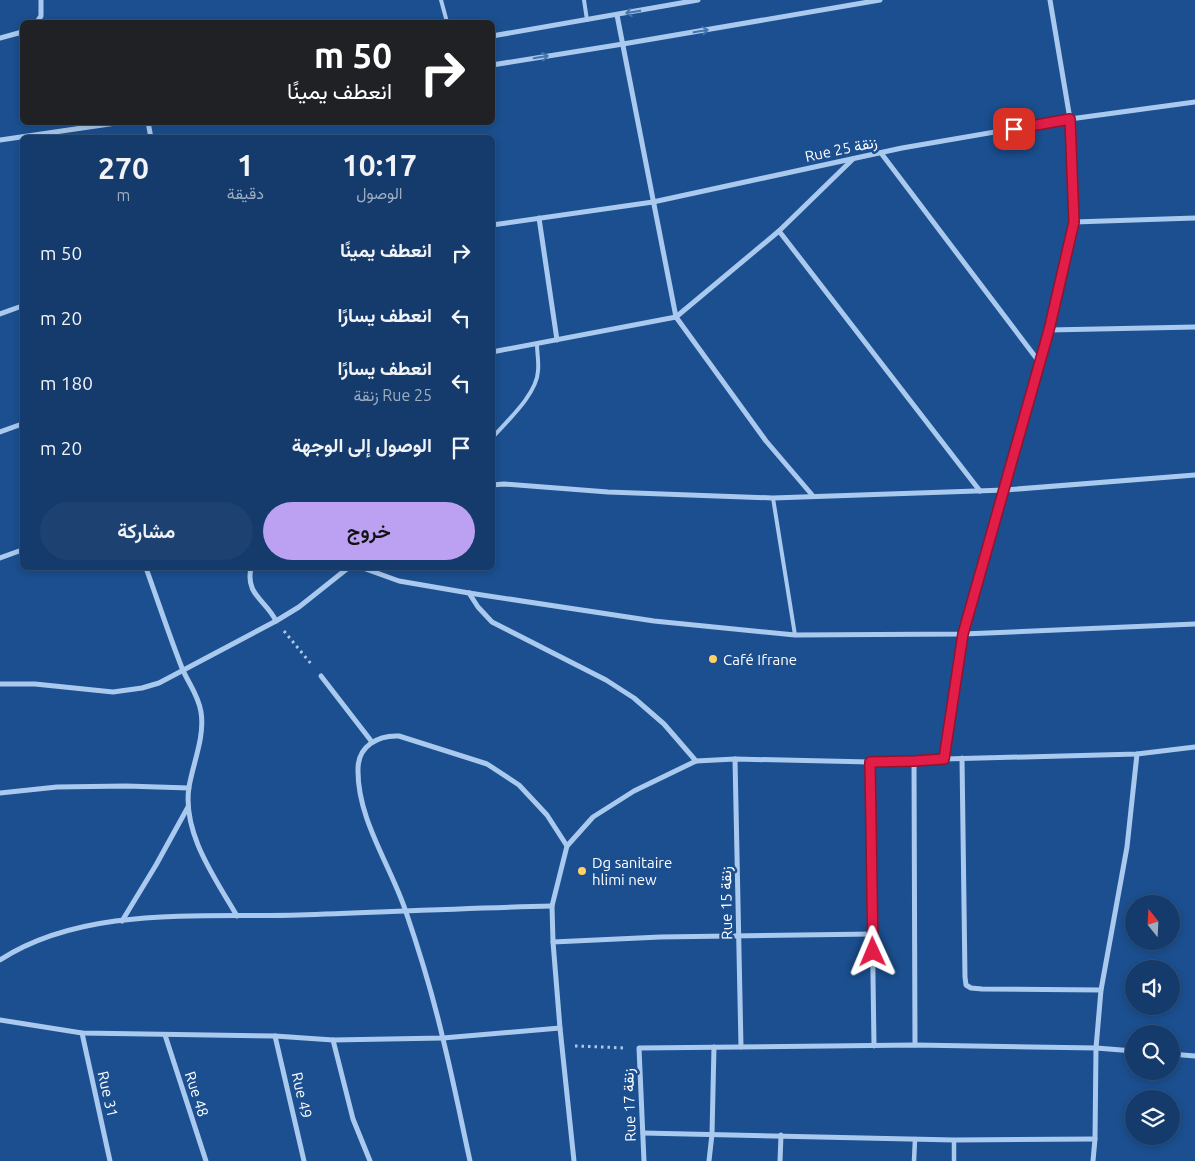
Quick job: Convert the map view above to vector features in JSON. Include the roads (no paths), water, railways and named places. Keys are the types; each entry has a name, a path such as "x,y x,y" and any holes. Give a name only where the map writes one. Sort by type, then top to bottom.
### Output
{"street":[{"path":"38,20 41,16 41,0"},
{"path":"495,35 698,0"},
{"path":"495,65 880,0"},
{"path":"944,759 963,634 1049,330 1074,222 1070,119 1050,0"},
{"path":"617,15 652,202 676,317 766,441 813,496"},
{"path":"0,38 20,33"},
{"name":"Rue 25 زنقة","path":"495,225 652,202 881,153 1070,119 1195,102"},
{"path":"34,135 102,125"},
{"path":"0,140 20,137"},
{"path":"881,153 1040,363"},
{"path":"495,351 676,317 779,231 853,159"},
{"path":"539,218 557,340"},
{"path":"1074,222 1195,218"},
{"path":"779,231 980,491"},
{"path":"0,314 20,307"},
{"path":"1049,330 1195,327"},
{"path":"0,432 20,425"},
{"path":"495,485 608,492 773,498 1005,490 1195,475"},
{"path":"0,558 20,551"},
{"path":"147,570 183,670 195,692 202,719 200,742 189,788 188,807 201,850 238,916"},
{"path":"250,570 249,576 257,598 272,611 276,621"},
{"path":"0,684 35,684 120,692 159,683 276,621 299,607 345,570"},
{"path":"369,570 399,580 469,593 654,621 795,635 963,634 1195,624"},
{"path":"469,593 478,607 492,622 606,680 634,698 664,724 696,761"},
{"path":"321,676 372,742"},
{"path":"470,1161 443,1038 406,910 375,841 360,792 358,768 360,754 372,742 387,735 399,736 488,764 519,785 547,815 567,846"},
{"path":"574,1161 560,1028 552,906 567,846 593,817 634,792 696,761 735,759 914,761 1137,754 1195,747"},
{"path":"1094,1161 1096,1048 1101,990 1127,847 1137,754"},
{"path":"962,758 966,985 971,988 982,989 1101,990"},
{"name":"Rue 15 زنقة","path":"735,759 741,1047"},
{"path":"914,761 915,1045"},
{"path":"870,762 874,1046"},
{"path":"0,793 57,787 126,786 189,788"},
{"path":"122,921 188,807"},
{"path":"0,960 44,938 73,929 144,918 298,915 552,906"},
{"path":"553,942 739,935 872,934"},
{"path":"0,1020 82,1033 275,1036 333,1040 443,1038 560,1028"},
{"name":"Rue 31","path":"82,1033 110,1161"},
{"name":"Rue 48","path":"165,1035 206,1161"},
{"name":"Rue 49","path":"275,1036 304,1161"},
{"path":"333,1040 353,1119 370,1161"},
{"path":"709,1161 712,1134 714,1048 915,1045 1096,1048 1125,1050"},
{"name":"Rue 17 زنقة","path":"644,1161 639,1048 714,1048"},
{"path":"1180,1055 1195,1056"},
{"path":"643,1133 954,1140 1095,1139"},
{"path":"780,1161 781,1135"},
{"path":"914,1161 916,1139"},
{"path":"954,1140 954,1161"}],"lane":[{"path":"441,0 446,20"},
{"path":"584,0 587,20"},
{"path":"495,435 535,385 538,372 537,344"},
{"path":"773,498 795,635"}],"place":[{"name":"Café Ifrane","path":"713,659"},
{"name":"Dg sanitaire hlimi new","path":"582,871"}]}
